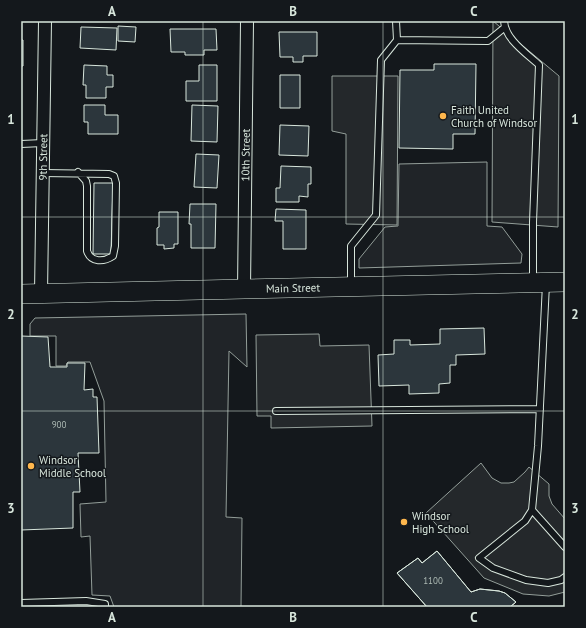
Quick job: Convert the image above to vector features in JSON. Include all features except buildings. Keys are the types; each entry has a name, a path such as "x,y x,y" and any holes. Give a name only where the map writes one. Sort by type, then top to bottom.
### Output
{"main road":[{"name":"Main Street","path":"21,294 565,282"}],"street":[{"name":"9th Street","path":"41,293 42,173 46,21"},
{"name":"10th Street","path":"244,289 247,21"}],"lane":[{"path":"351,287 351,246 376,215 381,60 397,40 396,21"},
{"path":"397,40 488,41 504,24 514,41 538,65 533,222 540,282 540,409 532,510 525,521 479,558 493,568 526,580 548,583 565,577"},
{"path":"21,144 43,143"},
{"path":"42,173 78,172 109,174 114,176 115,252 113,256 108,259 101,261 95,260 88,256 87,186 86,181 78,172"},
{"path":"276,411 540,409"},
{"path":"532,510 565,547"},
{"path":"21,603 86,601 105,604 105,607"}],"shaded area":[{"path":"493,21 559,76 558,227 492,222"},
{"path":"332,76 398,76 397,225 346,224 346,134 332,131"},
{"path":"487,162 487,226 502,227 522,254 521,263 359,268 359,259 385,227 398,226 399,164"},
{"path":"246,314 247,367 229,351 226,517 242,518 241,607 114,607 110,596 92,595 90,536 81,537 80,504 106,502 104,401 90,362 68,362 66,366 56,366 56,336 30,336 30,324 35,318"},
{"path":"319,334 320,346 369,345 372,426 271,428 271,416 257,416 256,335"},
{"path":"481,463 492,478 501,483 514,482 529,467 549,484 549,496 552,504 565,519 565,592 549,596 523,594 484,578 426,513"}],"place":[{"name":"Faith United Church of Windsor","path":"443,116"},
{"name":"Windsor Middle School","path":"31,466"},
{"name":"Windsor High School","path":"404,522"}]}
